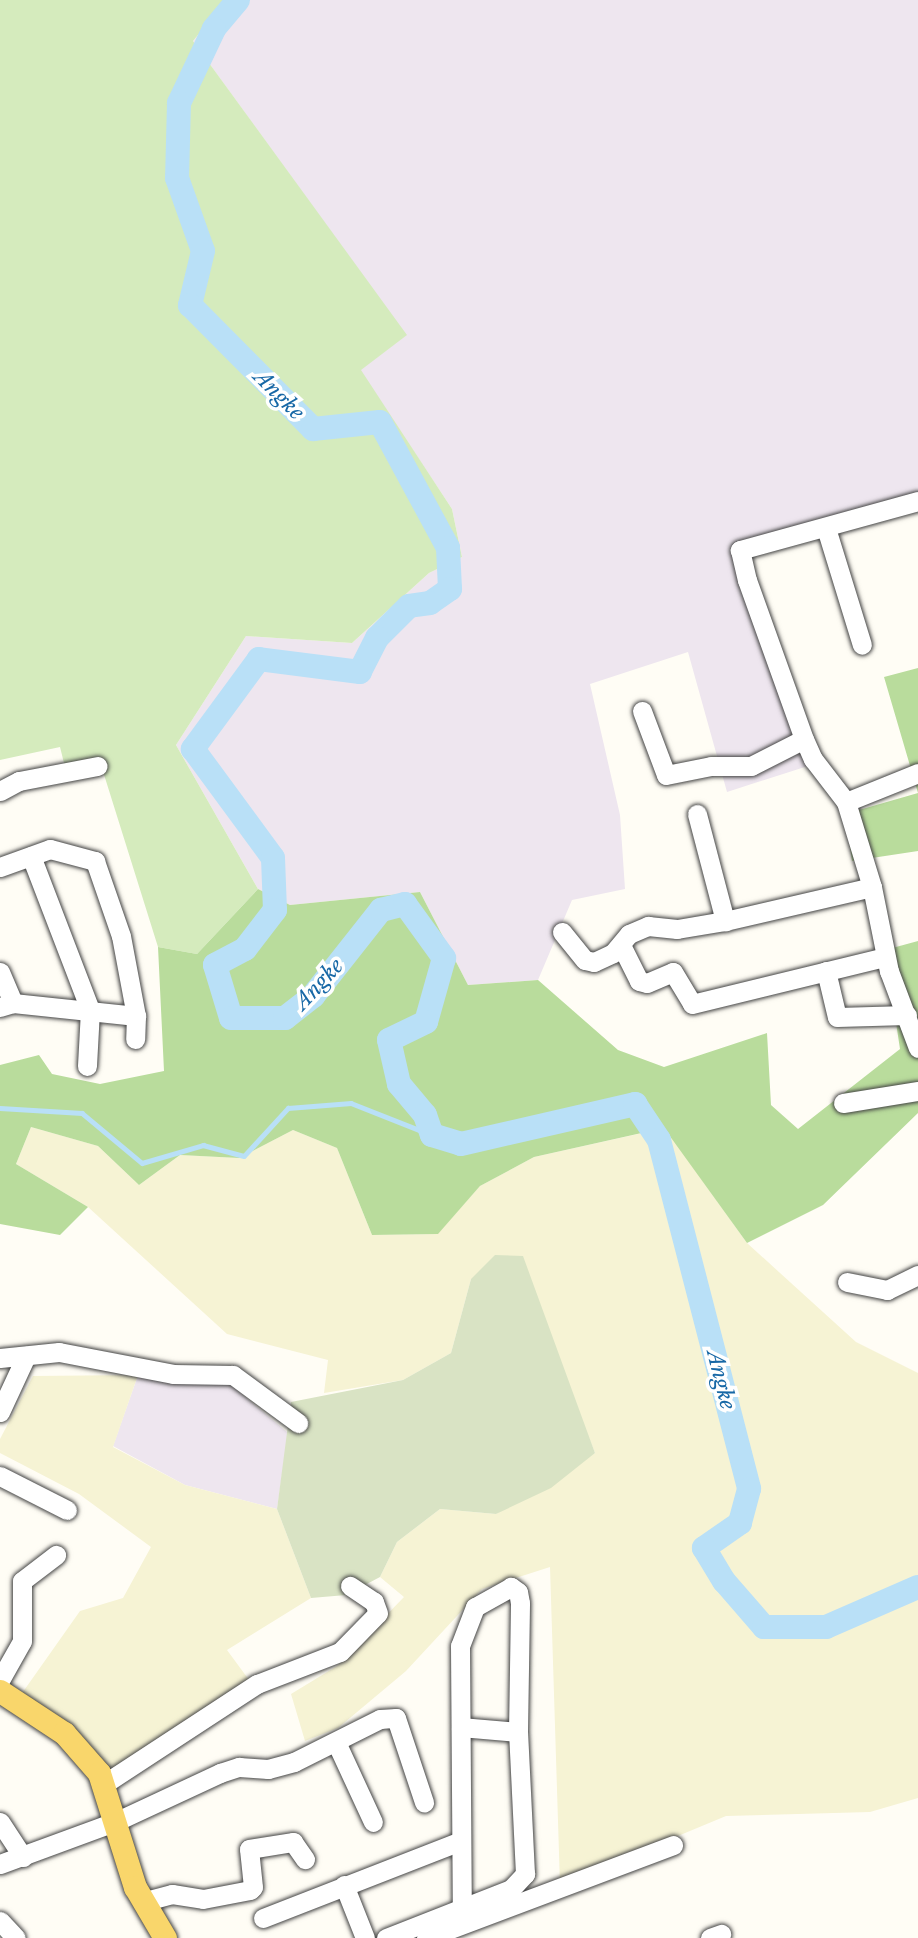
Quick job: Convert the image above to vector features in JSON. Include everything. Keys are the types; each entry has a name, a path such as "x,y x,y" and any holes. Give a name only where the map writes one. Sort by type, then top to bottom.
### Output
{"main road":[{"path":"0,1691 64,1733 83,1751 104,1784 142,1902 165,1938"}],"street":[{"path":"918,501 740,550 747,580 804,738 813,759 846,802 872,887 885,957 918,1048"},
{"path":"826,528 862,645"},
{"path":"642,711 666,775 711,766 751,766 804,738"},
{"path":"0,791 19,781 99,766"},
{"path":"846,802 918,773"},
{"path":"697,814 725,920"},
{"path":"0,867 57,849 67,857 89,856 95,861 121,936 136,1016 135,1039"},
{"path":"31,856 90,1010 87,1066"},
{"path":"562,932 585,960 594,962 621,945 629,934 649,926 677,929 872,887"},
{"path":"621,945 639,981 647,983 673,972 692,1004 885,957"},
{"path":"826,971 837,1017 907,1015"},
{"path":"0,972 7,1005 136,1016"},
{"path":"843,1102 918,1091"},
{"path":"847,1282 887,1290 918,1275"},
{"path":"0,1358 67,1353 173,1374 233,1375 298,1423"},
{"path":"0,1412 26,1356"},
{"path":"0,1476 67,1510"},
{"path":"0,1680 22,1641 22,1581 56,1555"},
{"path":"104,1784 257,1685 340,1652 378,1613 374,1602 350,1586"},
{"path":"386,1938 511,1889 525,1874 518,1732 520,1603 518,1591 511,1587 475,1607 463,1632 462,1908"},
{"path":"0,1864 117,1821 220,1773 239,1767 268,1769 336,1742 380,1719 396,1718 424,1802"},
{"path":"461,1727 518,1732"},
{"path":"336,1742 373,1822"},
{"path":"0,1822 23,1857"},
{"path":"263,1918 461,1840"},
{"path":"142,1902 172,1894 203,1899 250,1890 253,1887 249,1849 293,1842 305,1858"},
{"path":"426,1938 673,1845"},
{"path":"344,1885 365,1938"},
{"path":"0,1921 16,1938"}],"shaded area":[{"path":"227,0 918,0 918,506 738,556 808,766 727,792 688,652 590,684 620,815 625,889 572,900 538,980 468,985 420,892 290,905 258,889 176,745 246,636 352,643 429,573 462,557 452,509 360,370 406,335 193,41"},
{"path":"31,1127 98,1146 139,1185 180,1155 239,1158 293,1130 337,1148 372,1235 437,1234 480,1186 534,1157 665,1128 747,1243 856,1342 918,1373 918,1798 870,1812 726,1816 560,1885 550,1567 482,1589 406,1671 338,1728 305,1741 291,1694 337,1666 404,1597 380,1577 397,1542 440,1509 496,1514 595,1453 575,1403 471,1279 451,1353 403,1380 324,1393 328,1360 227,1334 88,1207 16,1164"},
{"path":"138,1375 224,1379 288,1433 277,1509 185,1485 113,1446"},
{"path":"138,1375 113,1447 185,1485 277,1509 311,1598 227,1650 252,1684 99,1788 64,1739 13,1706 80,1611 123,1598 151,1547 79,1494 0,1453 0,1439 33,1376"}],"green space":[{"path":"0,0 227,0 193,41 407,335 361,370 452,509 462,557 429,573 352,643 246,636 176,745 258,889 197,954 158,947 101,765 67,775 60,747 0,760"},
{"path":"918,668 918,793 884,677"},
{"path":"918,793 918,851 852,861 845,814"},
{"path":"258,889 290,905 420,892 468,985 538,980 618,1050 664,1067 767,1033 771,1105 798,1129 900,1049 885,950 918,941 918,1113 823,1205 747,1243 664,1128 534,1157 480,1186 438,1234 372,1235 337,1148 293,1130 239,1158 180,1155 139,1185 98,1146 31,1127 16,1164 88,1207 60,1235 0,1224 0,1065 39,1055 52,1074 100,1084 164,1071 158,947 197,954"},
{"path":"495,1255 523,1256 595,1453 551,1488 496,1514 440,1509 397,1542 380,1577 346,1595 311,1598 277,1509 291,1402 403,1380 451,1353 471,1279"}],"waterway":[{"name":"Angke","path":"238,0 214,29 179,103 177,178 203,251 190,305 313,429 380,422 448,548 450,589 430,603 409,606 377,638 360,672 259,659 193,749 273,858 275,910 245,949 215,965 231,1018 285,1018 313,996 381,910 405,904 444,958 426,1022 389,1040 399,1084 425,1115 432,1135 461,1144 635,1104 659,1140 749,1489 740,1523 704,1548 724,1581 764,1627 826,1627 918,1587"},
{"path":"0,1108 82,1113 142,1163 203,1145 244,1156 288,1108 351,1103 432,1135"}]}
